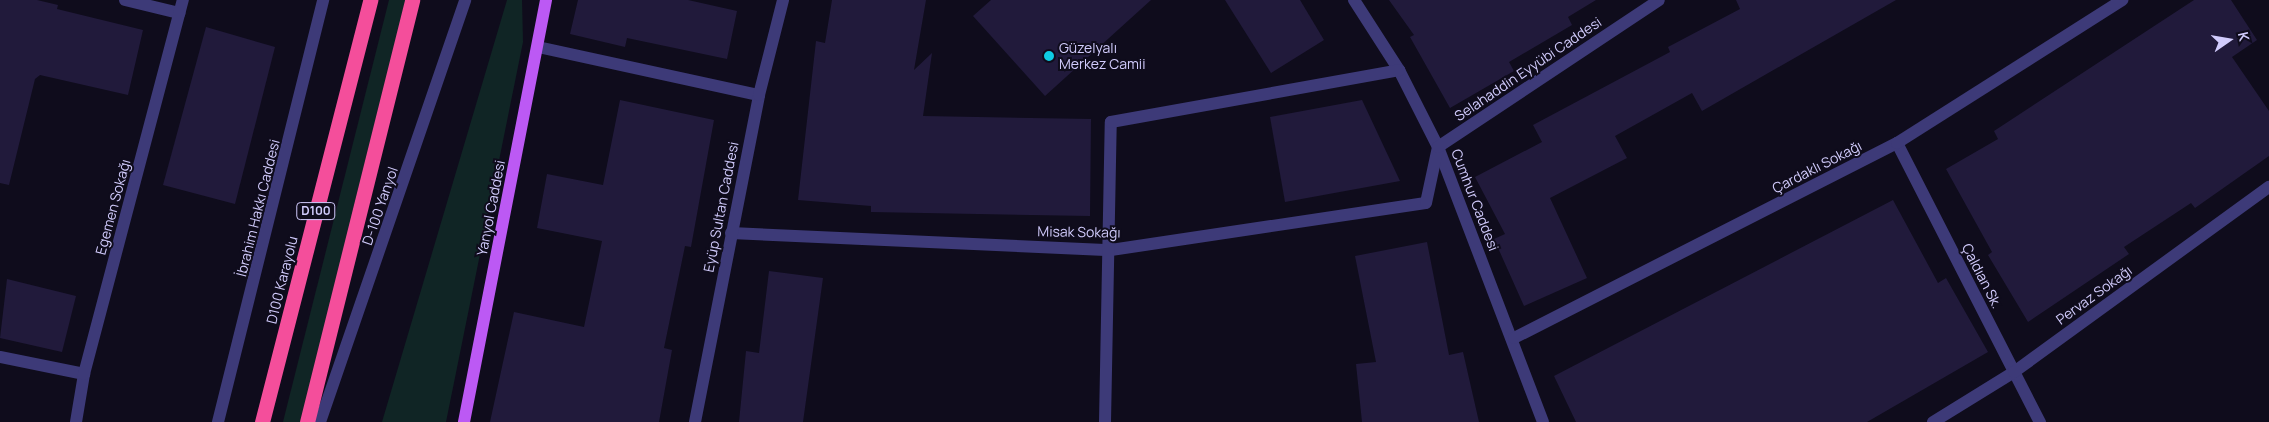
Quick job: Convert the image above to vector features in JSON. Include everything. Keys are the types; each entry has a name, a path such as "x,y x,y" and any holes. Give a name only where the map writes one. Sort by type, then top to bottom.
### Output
{"highway":[{"name":"D100 Karayolu","path":"262,422 370,0"},
{"name":"D100","path":"307,422 412,0"}],"main road":[{"name":"Yanyol Caddesi","path":"464,422 546,0"}],"street":[{"path":"125,0 179,13"},
{"name":"Egemen Sokağı","path":"76,422 84,374 182,0"},
{"name":"İbrahim Hakkı Caddesi","path":"218,422 323,0"},
{"name":"D-100 Yanyol","path":"320,422 465,0"},
{"name":"Eyüp Sultan Caddesi","path":"695,422 759,95 783,0"},
{"name":"Cumhur Caddesi","path":"1354,0 1399,70 1438,147 1514,338 1543,422"},
{"name":"Selahaddin Eyyübi Caddesi","path":"1438,147 1659,0"},
{"name":"Çardaklı Sokağı","path":"1514,338 1897,144 2122,0"},
{"path":"538,47 759,95"},
{"path":"1105,422 1111,250 1111,122 1399,70"},
{"name":"Çaldıan Sk.","path":"1897,144 2040,422"},
{"name":"Misak Sokağı","path":"731,233 1111,250 1426,203 1438,147"},
{"name":"Pervaz Sokağı","path":"1933,422 2014,372 2269,187"},
{"path":"0,357 84,374"}],"green space":[{"path":"389,0 411,0 304,422 283,422"},
{"path":"507,0 522,0 523,42 446,422 382,422"}],"building":[{"path":"0,0 37,0 58,5 57,9 143,30 128,95 40,75 35,79 9,185 0,183"},
{"path":"578,0 688,0 737,11 727,59 627,38 625,47 570,34"},
{"path":"832,0 926,0 914,70 932,53 923,116 1091,119 1090,216 871,212 871,206 798,200 816,41 825,43"},
{"name":"Güzelyalı Merkez Camii","path":"991,0 1151,0 1045,96 973,16"},
{"path":"1225,0 1300,0 1324,40 1271,73"},
{"path":"1389,0 1596,0 1568,17 1572,25 1509,62 1514,71 1450,108 1410,37 1414,35"},
{"path":"1736,0 1896,0 1702,111 1692,93 1615,136 1627,158 1550,198 1587,278 1524,306 1494,239 1505,234 1475,177 1542,142 1533,125 1670,52 1668,47 1740,9"},
{"path":"2194,0 2231,0 2257,40 2232,57 2269,111 2269,156 2195,208 2191,203 2124,247 2129,254 2028,322 1988,255 1992,252 1946,169 1998,139 1994,131"},
{"path":"206,27 275,47 235,204 163,185"},
{"path":"620,100 714,120 691,247 685,246 664,348 672,350 659,422 490,422 514,312 584,327 602,241 537,228 547,174 603,185"},
{"path":"1362,100 1400,181 1285,202 1270,117"},
{"path":"1893,200 1938,283 1946,278 1988,352 1867,422 1576,422 1554,376"},
{"path":"1427,242 1449,355 1463,352 1479,422 1362,422 1356,364 1376,362 1355,256"},
{"path":"769,271 823,278 803,422 739,422 746,351 759,353"},
{"path":"7,279 76,296 62,352 0,338"}],"place":[{"name":"Güzelyalı Merkez Camii","path":"1049,56"}]}
